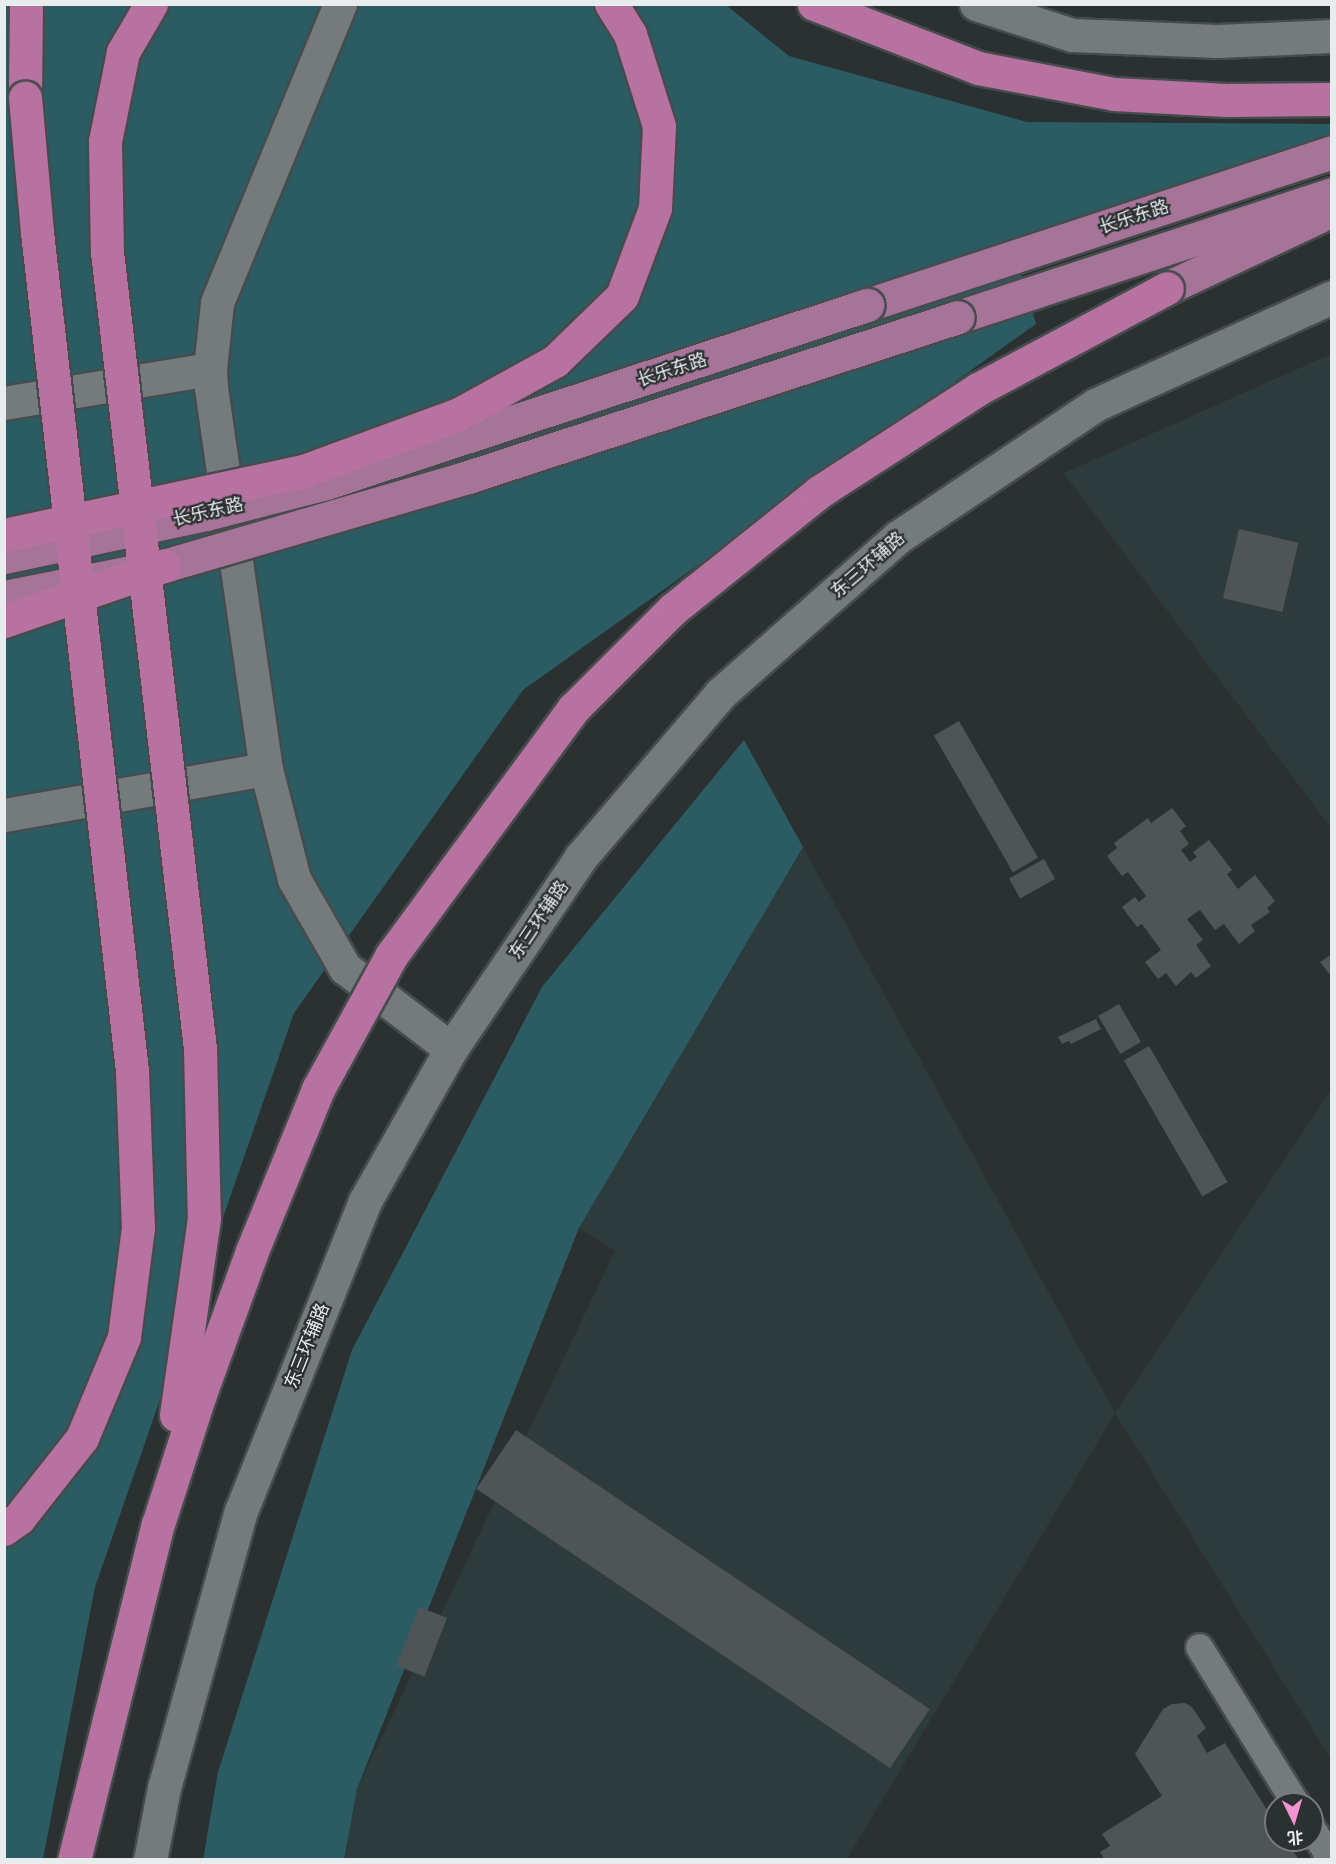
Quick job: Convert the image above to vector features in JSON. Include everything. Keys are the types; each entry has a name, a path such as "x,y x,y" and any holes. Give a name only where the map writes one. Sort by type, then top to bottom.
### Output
{"highway":[{"path":"4,1529 19,1518 82,1438 124,1337 138,1228 132,1071 37,232 25,98 26,4"},
{"path":"151,4 123,52 105,141 107,252 200,1048 204,1218 189,1341 158,1524"},
{"path":"4,535 306,470 459,414 555,362 622,296 654,208 659,126 630,34 611,4"},
{"path":"813,4 978,68 1114,94 1226,100 1332,99"},
{"path":"74,1860 158,1524 200,1394 252,1251 318,1089 391,956 573,709 673,609 819,492 978,389 1167,288"},
{"path":"4,621 167,565"}],"main road":[{"path":"340,4 217,303 210,369 266,770 294,879 345,968 451,1049"},
{"path":"976,4 1072,35 1217,41 1332,36"},
{"name":"长乐东路","path":"4,557 206,513 326,483 1332,152"},
{"name":"长乐东路","path":"4,597 167,565 468,477 1332,194"},
{"path":"1167,288 1332,210"},
{"name":"东三环辅路","path":"150,1860 164,1788 241,1511 365,1201 451,1049 581,857 720,694 898,537 1095,405 1332,297"},
{"path":"4,403 210,369"},
{"path":"4,815 266,770"}],"street":[{"path":"1199,1647 1289,1792"}],"shaded area":[{"path":"5,5 726,5 789,56 1027,122 1331,124 1331,135 1012,244 1036,324 523,690 294,1013 95,1587 43,1859 5,1860"},
{"path":"1331,354 1331,828 1064,473"},
{"path":"744,740 803,847 579,1228 357,1789 344,1859 203,1860 218,1772 352,1350 542,987"},
{"path":"803,847 1115,1413 847,1859 340,1860 357,1789 615,1251 579,1228"},
{"path":"1331,1090 1331,1759 1115,1413"}],"building":[{"path":"1239,529 1298,543 1282,612 1223,598"},
{"path":"959,721 1038,858 1013,872 934,736"},
{"path":"1172,808 1186,826 1180,831 1189,844 1181,850 1190,862 1197,857 1193,852 1209,840 1232,870 1227,874 1238,889 1255,875 1275,901 1267,908 1270,912 1251,925 1255,931 1239,944 1224,924 1215,930 1200,910 1187,919 1203,940 1196,945 1211,966 1196,978 1191,972 1176,986 1166,973 1158,979 1145,962 1161,950 1142,924 1137,927 1122,907 1135,897 1139,902 1146,896 1128,872 1122,876 1107,856 1117,848 1114,843 1148,818 1151,823"},
{"path":"1044,859 1055,879 1020,899 1009,878"},
{"path":"1332,954 1332,977 1320,962"},
{"path":"1119,1004 1141,1042 1120,1054 1098,1016"},
{"path":"1096,1019 1101,1029 1071,1044 1069,1041 1062,1044 1058,1037"},
{"path":"1149,1046 1228,1182 1202,1196 1124,1060"},
{"path":"516,1430 930,1709 890,1768 476,1489"},
{"path":"419,1607 447,1618 424,1677 396,1666"},
{"path":"1185,1703 1192,1707 1206,1728 1197,1736 1207,1753 1225,1743 1264,1805 1264,1852 1294,1852 1299,1860 1105,1860 1100,1852 1110,1846 1102,1834 1162,1796 1135,1754 1163,1709 1172,1704"}]}
